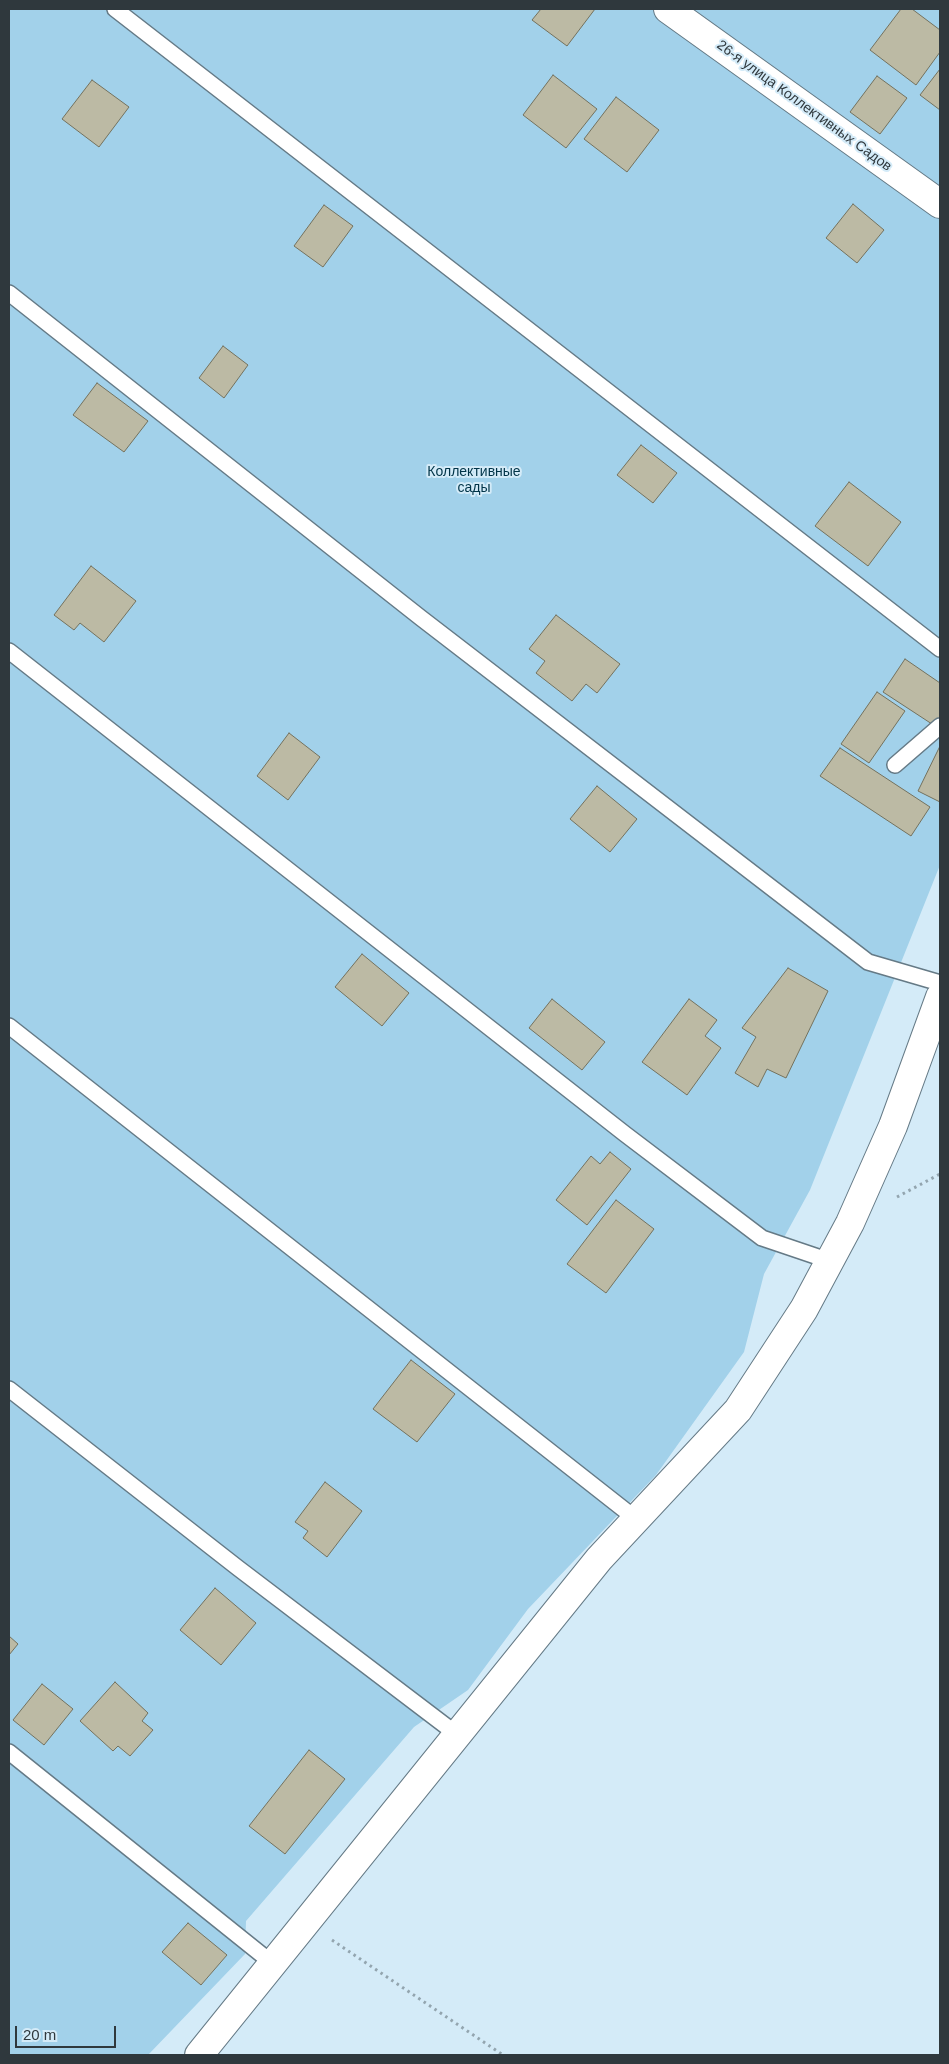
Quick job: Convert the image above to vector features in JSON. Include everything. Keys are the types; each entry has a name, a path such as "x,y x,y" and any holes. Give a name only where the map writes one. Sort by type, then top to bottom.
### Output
{"street":[{"name":"26-я улица Коллективных Садов","path":"668,9 940,204"},
{"path":"199,2055 272,1963 459,1736 599,1560 738,1410 804,1309 850,1222 893,1126 940,997"}],"lane":[{"path":"115,9 940,648"},
{"path":"9,293 413,612 868,962 940,983"},
{"path":"9,652 618,1128 762,1238 830,1261"},
{"path":"895,765 940,726"},
{"path":"9,1026 636,1519"},
{"path":"9,1389 238,1568 459,1736"},
{"path":"9,1752 272,1963"}],"path":[{"path":"306,1922 503,2055"}],"green space":[{"name":"Коллективные сады","path":"9,9 940,9 940,865 810,1190 764,1274 744,1352 656,1475 528,1609 468,1690 414,1727 246,1921 245,1954 148,2055 9,2055"}],"building":[{"path":"541,9 595,9 567,46 532,20"},
{"path":"901,9 912,9 940,30 940,52 916,85 870,50"},
{"path":"940,69 940,110 920,95"},
{"path":"553,75 597,109 566,148 523,115"},
{"path":"877,76 907,98 880,134 850,112"},
{"path":"92,80 129,107 99,147 62,119"},
{"path":"616,97 659,130 627,172 584,139"},
{"path":"853,204 884,230 857,263 826,238"},
{"path":"324,205 353,226 323,267 294,246"},
{"path":"223,346 248,365 224,398 199,378"},
{"path":"97,383 148,421 124,452 73,415"},
{"path":"641,445 677,473 653,503 617,475"},
{"path":"849,482 901,522 868,566 815,526"},
{"path":"91,566 136,601 104,642 80,623 74,630 54,615"},
{"path":"556,615 620,664 597,693 586,684 572,701 536,673 545,661 529,649"},
{"path":"905,659 940,683 940,717 935,726 883,692"},
{"path":"877,692 905,711 869,763 841,744"},
{"path":"289,733 320,757 288,800 257,776"},
{"path":"940,746 940,802 918,791"},
{"path":"840,748 930,807 911,836 820,776"},
{"path":"597,786 637,819 610,852 570,819"},
{"path":"362,954 409,993 382,1026 335,987"},
{"path":"788,968 828,991 786,1078 767,1069 758,1087 735,1073 756,1037 742,1028"},
{"path":"552,999 605,1042 582,1070 529,1028"},
{"path":"689,999 717,1020 705,1036 721,1048 687,1095 642,1062"},
{"path":"610,1152 631,1169 587,1225 556,1200 591,1156 600,1164"},
{"path":"616,1200 654,1229 606,1293 567,1264"},
{"path":"411,1360 455,1394 417,1442 373,1409"},
{"path":"325,1482 362,1511 327,1557 303,1538 308,1531 295,1522"},
{"path":"215,1588 256,1623 221,1665 180,1630"},
{"path":"9,1636 18,1644 9,1655"},
{"path":"115,1682 148,1713 142,1721 153,1730 130,1756 118,1746 113,1751 80,1721"},
{"path":"42,1684 73,1709 44,1745 13,1720"},
{"path":"309,1750 345,1779 285,1854 249,1826"},
{"path":"188,1923 227,1955 201,1985 162,1952"}]}
